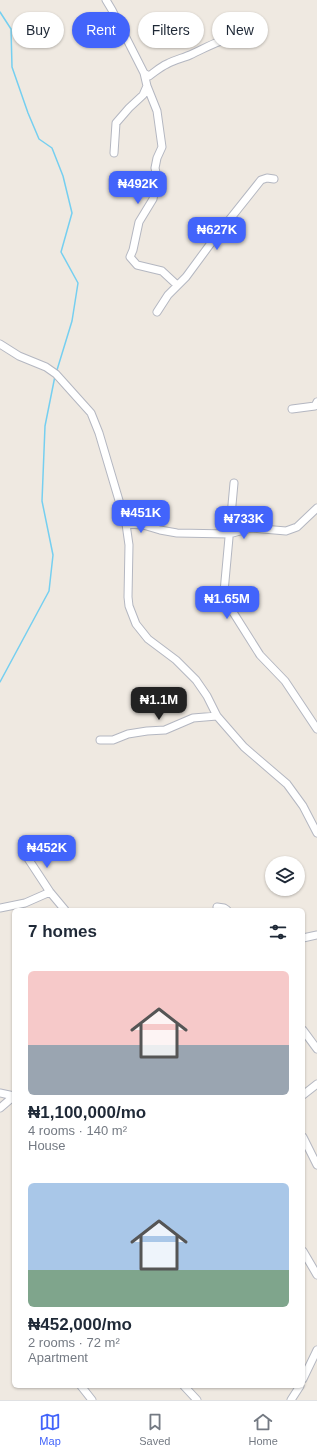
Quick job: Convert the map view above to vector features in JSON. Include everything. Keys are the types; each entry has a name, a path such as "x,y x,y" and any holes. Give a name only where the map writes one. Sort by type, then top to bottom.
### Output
{"street":[{"path":"106,0 144,73 147,86 157,111 162,147 157,158 155,168 157,177 153,198 139,222 134,250 130,257 137,265 162,271 178,285"},
{"path":"144,73 149,76 167,63 212,44"},
{"path":"114,153 116,123 143,95 147,86"},
{"path":"157,312 168,295 186,276 261,180 267,178 274,179"},
{"path":"0,344 19,356 46,367 56,374 91,413 99,433 126,524 129,545 128,597 129,606 136,624 148,639 176,660 196,680 207,696 217,716 244,747 287,784 314,818 317,833"},
{"path":"292,409 314,406 317,402"},
{"path":"234,483 224,592 231,609 260,655 285,681 317,729"},
{"path":"126,524 144,525 177,533 230,534 251,528 286,531 297,527 317,508"},
{"path":"100,740 113,740 128,734 165,730 193,718 217,716"},
{"path":"27,857 50,892 63,908"},
{"path":"0,908 25,902 50,892"},
{"path":"217,907 224,908"},
{"path":"305,938 317,935"},
{"path":"305,1033 317,1049"},
{"path":"305,1094 317,1085"},
{"path":"0,1093 12,1096"},
{"path":"0,1108 12,1098"},
{"path":"305,1140 317,1165"},
{"path":"305,1254 317,1275"},
{"path":"305,1375 317,1350"},
{"path":"83,1388 92,1400"},
{"path":"186,1388 197,1400"},
{"path":"291,1400 297,1388"}],"waterway":[{"path":"0,12 11,29 12,67 28,113 39,139 52,148 63,176 72,213 61,252 78,283 72,321 57,370"},
{"path":"0,682 49,591 53,555 42,501 45,426 55,376"}]}
